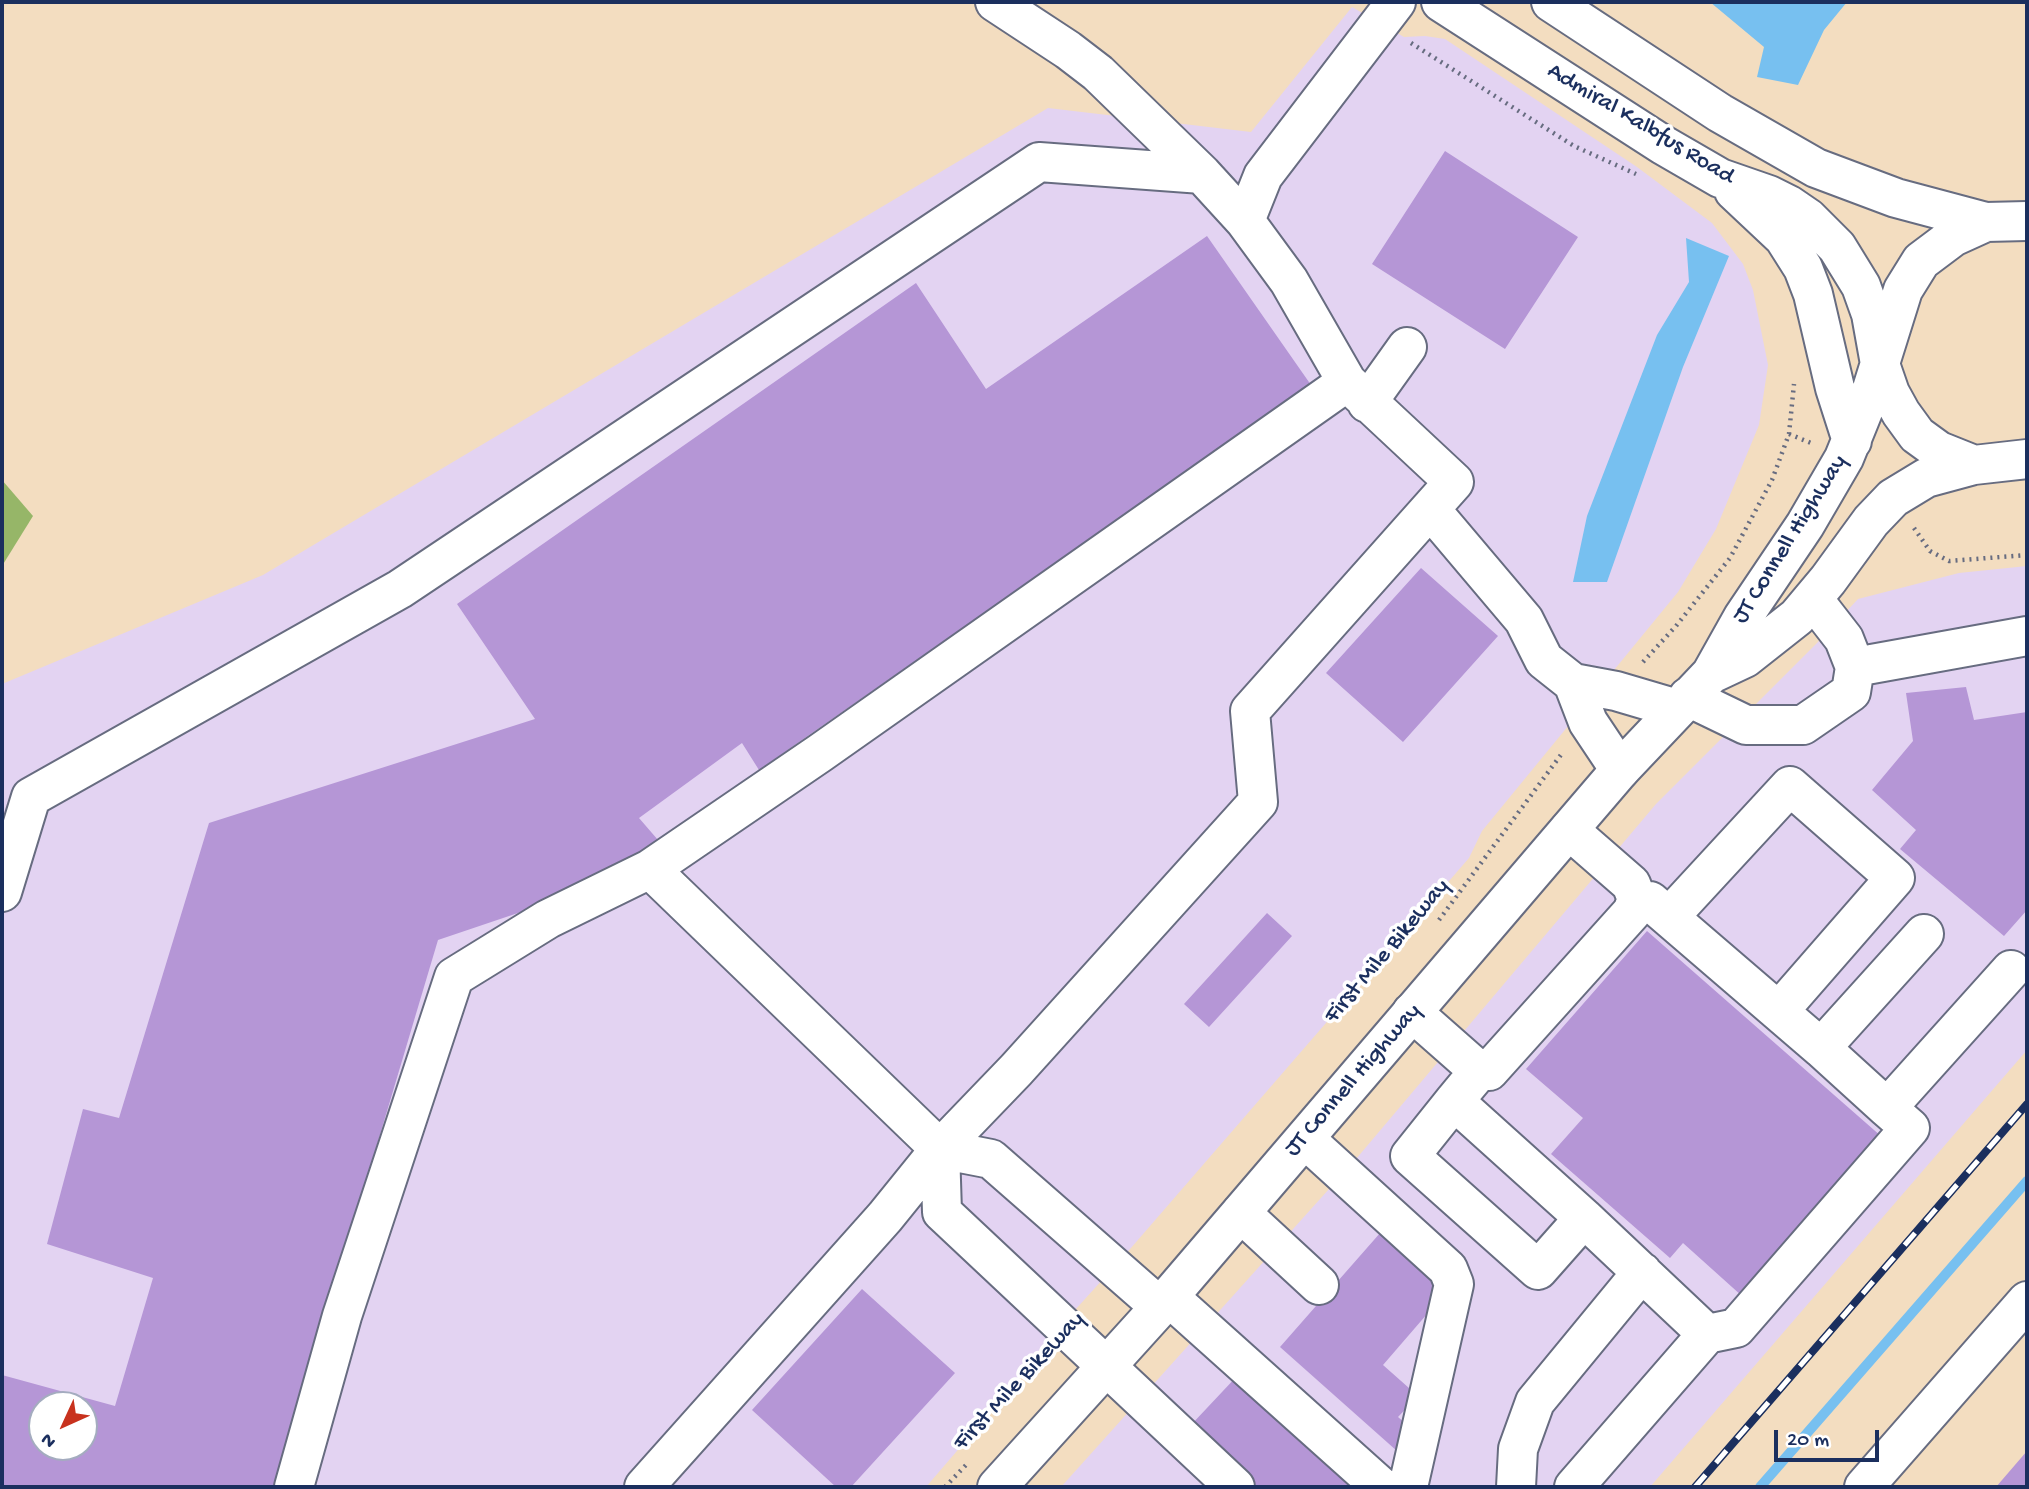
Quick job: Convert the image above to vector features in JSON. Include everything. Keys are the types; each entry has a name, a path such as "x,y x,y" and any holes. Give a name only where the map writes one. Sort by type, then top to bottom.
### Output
{"main road":[{"path":"644,1487 886,1217 940,1149 1016,1070 1258,802 1250,711 1454,482 1357,393 1289,281 1245,221 1202,174 1098,73 995,2"},
{"path":"1245,221 1263,176 1396,2"},
{"name":"Admiral Kalbfus Road","path":"1441,2 1599,105 1720,178 1769,195 1789,205 1815,224 1832,240 1863,290 1871,314 1880,364 1895,403 1917,435 1939,452 1974,465"},
{"name":"Admiral Kalbfus Road","path":"1551,2 1720,113 1816,168 1896,198 1986,222"},
{"path":"2,892 31,797 400,589 1039,162 1202,174"},
{"path":"1720,178 1784,238 1804,268 1835,388 1836,444"},
{"path":"1986,222 2027,222"},
{"name":"JT Connell Highway","path":"996,1487 1165,1302 1620,770 1692,694 1816,508 1836,444 1880,364 1898,303 1914,271 1943,243 1986,222"},
{"path":"294,1487 342,1316 454,977 548,919 650,869 1357,393 1407,347"},
{"path":"1974,465 2027,459"},
{"path":"1974,465 2027,471"},
{"name":"JT Connell Highway","path":"1692,694 1773,639 1797,617 1886,504 1926,478 1974,465"},
{"path":"1430,510 1524,620 1544,660 1573,683 1616,691 1692,694 1745,724 1802,725 1850,692 1855,667 1844,639 1813,599"},
{"path":"1855,667 2027,636"},
{"path":"1573,683 1588,722 1620,770"},
{"path":"1669,917 1790,786 1895,878 1779,1011"},
{"path":"1569,830 1910,1128 1736,1328 1707,1334 1574,1487"},
{"path":"650,869 940,1149 991,1159 1165,1302 1381,1487"},
{"path":"1412,1013 1479,1071 1489,1071 1632,912 1637,899 1630,884"},
{"path":"1821,1048 1924,934"},
{"path":"1887,1108 2011,970"},
{"path":"1479,1071 1410,1156 1538,1270 1584,1218"},
{"path":"1454,1101 1707,1334"},
{"path":"1305,1139 1448,1269 1454,1284 1408,1487"},
{"path":"940,1149 942,1212 1235,1487"},
{"path":"1241,1213 1319,1286"},
{"path":"1516,1487 1518,1449 1535,1402 1642,1272"},
{"path":"1864,1487 2027,1301"}],"path":[{"path":"1411,43 1574,146 1643,178"},
{"path":"1616,691 1676,626 1730,558 1772,480 1789,434 1794,377"},
{"path":"1789,434 1836,444"},
{"path":"1910,522 1930,551 1949,561 2027,555"},
{"name":"First Mile Bikeway","path":"1432,929 1550,768 1588,722"},
{"name":"First Mile Bikeway","path":"945,1487 971,1458"}],"shaded area":[{"path":"1352,7 1404,37 1445,39 1637,167 1712,223 1743,264 1753,290 1768,365 1759,425 1716,529 1678,592 1482,831 1469,858 1124,1256 1045,1343 1005,1395 926,1487 2,1487 2,684 263,575 1048,108 1251,132"},
{"path":"2027,566 2027,1050 1650,1487 1061,1487 1356,1159 1656,804 1858,599 1959,573"}],"green space":[{"path":"2,480 33,516 2,566"}],"water":[{"path":"1710,2 1847,2 1824,30 1798,85 1757,77 1764,47"},
{"path":"1686,238 1729,256 1683,367 1607,582 1573,582 1587,516 1657,335 1689,282"}],"building":[{"path":"1445,151 1578,237 1505,349 1372,264"},
{"path":"1207,236 1311,385 759,770 742,743 639,818 658,840 586,890 438,940 275,1487 2,1487 2,1375 60,1391 28,1391 28,1461 98,1461 98,1401 115,1406 153,1278 47,1244 83,1109 119,1118 209,823 535,719 457,604 916,283 986,389"},
{"path":"1421,568 1498,636 1403,742 1326,673"},
{"path":"1966,687 1974,720 2027,712 2027,910 2004,936 1900,849 1916,830 1872,790 1913,741 1906,693"},
{"path":"1267,913 1292,936 1209,1027 1184,1004"},
{"path":"1647,931 1882,1137 1742,1296 1683,1243 1670,1258 1551,1154 1583,1118 1526,1069"},
{"path":"1388,1224 1443,1273 1440,1299 1383,1365 1418,1396 1398,1417 1413,1430 1397,1451 1280,1347"},
{"path":"862,1289 955,1373 851,1487 836,1487 752,1410"},
{"path":"1238,1375 1358,1487 1258,1487 1191,1425"},
{"path":"2027,1451 2027,1487 1996,1487"}],"waterway":[{"path":"1760,1487 2027,1181"}],"railway":[{"path":"1695,1487 2027,1104"}]}
